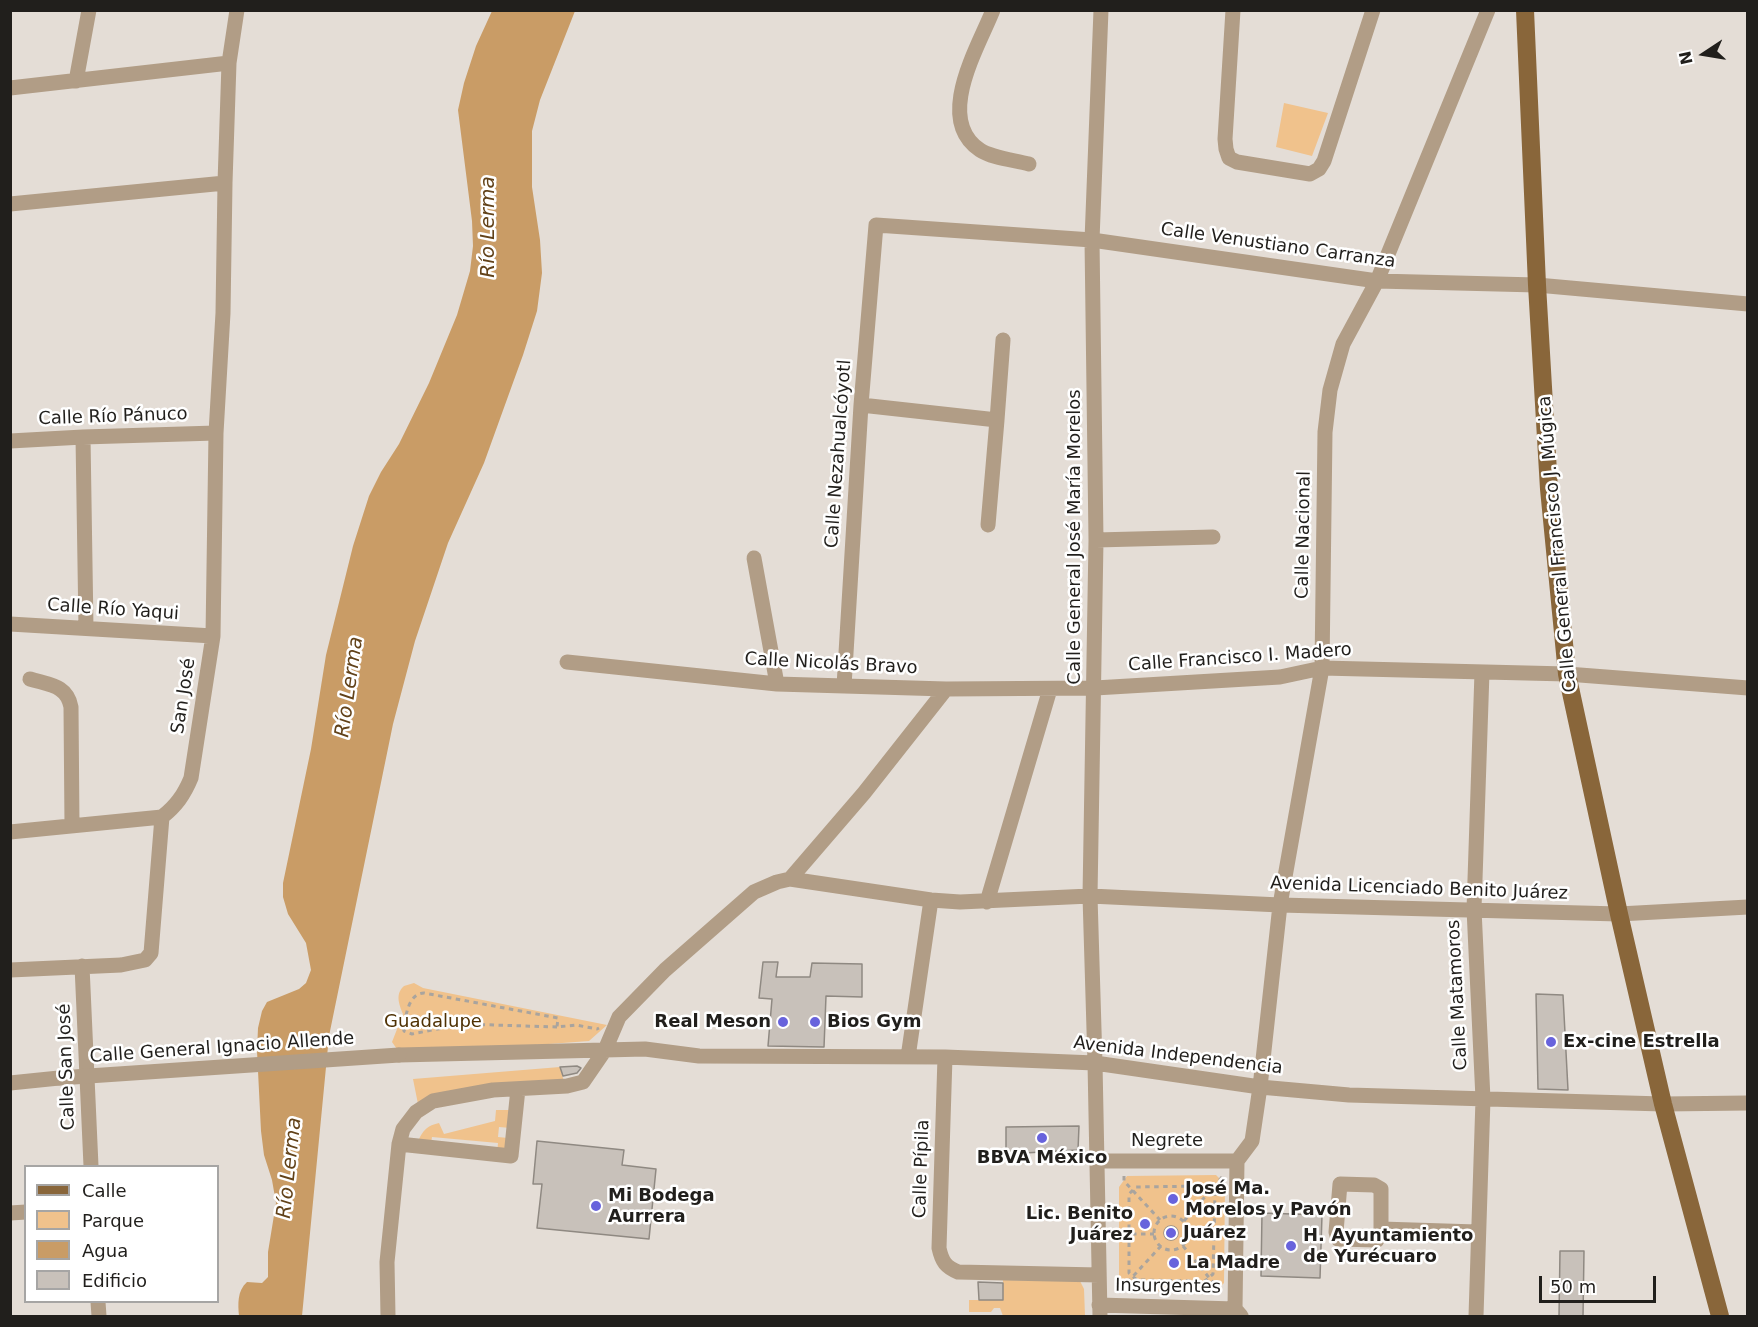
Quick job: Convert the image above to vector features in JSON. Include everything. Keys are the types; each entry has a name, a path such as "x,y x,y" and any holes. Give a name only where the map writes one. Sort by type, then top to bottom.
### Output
{"main road":[{"name":"Calle General Francisco J. Múgica","path":"1525,10 1549,489 1567,674 1663,1104 1720,1317"}],"street":[{"path":"76,81 89,10"},
{"name":"San José","path":"162,817 175,807 191,778 213,636 216,433 224,313 229,63 237,10"},
{"path":"993,10 960,90 959,118 967,140 982,152 1029,164"},
{"name":"Calle General José María Morelos","path":"1100,1311 1090,896 1096,540 1092,240 1101,10"},
{"path":"1233,10 1225,140 1229,158 1237,162 1310,174 1320,169 1324,161 1373,10"},
{"name":"Calle Nacional","path":"1237,1161 1252,1142 1280,905 1322,668 1325,432 1330,390 1343,345 1377,281 1488,10"},
{"path":"10,88 229,63"},
{"path":"10,204 225,183"},
{"name":"Calle Venustiano Carranza","path":"876,225 1092,240 1377,281 1537,285 1748,304"},
{"name":"Calle Nezahualcóyotl","path":"844,686 861,405 876,225"},
{"path":"988,525 1003,340"},
{"path":"861,405 997,420"},
{"name":"Calle Río Pánuco","path":"10,441 216,433"},
{"path":"83,437 86,628"},
{"path":"1096,540 1213,537"},
{"path":"754,558 777,684"},
{"name":"Calle Río Yaqui","path":"10,624 213,636"},
{"name":"Calle Nicolás Bravo","path":"567,662 777,684 946,689 1095,688"},
{"name":"Calle Francisco I. Madero","path":"1095,688 1280,677 1322,668 1567,674 1748,688"},
{"name":"Calle Matamoros","path":"1476,1317 1482,1099 1473,909 1482,672"},
{"path":"30,679 63,689 69,697 72,826"},
{"path":"388,1317 387,1262 399,1144 403,1130 416,1112 433,1101 493,1090 575,1085 583,1082 605,1050 620,1017 665,970 754,892 790,879 864,793 946,689"},
{"path":"987,902 1050,689"},
{"path":"10,832 162,817 151,953 145,960 134,963 10,970"},
{"name":"Avenida Licenciado Benito Juárez","path":"790,879 931,900 987,902 1090,896 1280,905 1619,914 1748,907"},
{"path":"908,1057 931,900"},
{"name":"Calle San José","path":"82,966 91,1165"},
{"name":"Avenida Independencia","path":"605,1050 645,1049 699,1056 759,1058 945,1057 1095,1063 1260,1087 1349,1095 1663,1104 1748,1103"},
{"name":"Calle General Ignacio Allende","path":"10,1083 399,1055 605,1050"},
{"name":"Calle Pípila","path":"945,1057 939,1248 942,1261 948,1268 958,1272 1099,1275"},
{"path":"399,1144 511,1156 518,1089"},
{"name":"Negrete","path":"1097,1161 1237,1161"},
{"path":"1237,1161 1238,1313"},
{"path":"1340,1184 1374,1185 1381,1190 1381,1229 1379,1238 1374,1241 1338,1239 1336,1232 1340,1184"},
{"path":"1381,1229 1477,1233"},
{"name":"Insurgentes","path":"1100,1311 1238,1313"}],"path":[{"path":"557,1027 558,1018 419,993 412,999 403,1027 404,1031 412,1034 463,1024 557,1027 576,1025 597,1029 620,1017"},
{"path":"1124,1161 1124,1181 1160,1220"},
{"path":"1184,1221 1237,1161"},
{"path":"1136,1186 1207,1186 1211,1190 1215,1193 1213,1274 1205,1281 1137,1280 1132,1276 1129,1273 1129,1194 1132,1190 1136,1186"},
{"path":"1175,1216 1184,1221 1188,1234 1183,1246 1172,1250 1156,1242 1154,1234 1156,1224 1160,1220 1164,1217 1175,1216"},
{"path":"1188,1234 1236,1233"},
{"path":"1099,1234 1154,1234"},
{"path":"1124,1286 1161,1246"},
{"path":"1183,1246 1238,1313"}],"green space":[{"path":"1284,103 1328,113 1312,156 1276,147"},
{"name":"Guadalupe","path":"414,983 423,988 607,1025 589,1041 401,1055 392,1042 403,1014 399,1003 399,992 404,986"},
{"path":"560,1067 564,1082 418,1104 413,1079"},
{"path":"496,1110 512,1110 511,1128 499,1127 498,1137 508,1138 507,1153 497,1153 498,1143 432,1137 430,1150 416,1148 421,1135 430,1126 439,1123 444,1134 495,1121"},
{"path":"1216,1175 1225,1184 1224,1283 1215,1292 1129,1291 1119,1280 1119,1187 1127,1176"},
{"path":"1003,1280 1080,1281 1084,1289 1085,1316 1003,1316 1000,1308 994,1308 991,1312 969,1312 969,1300 1003,1300"}],"water":[{"name":"Río Lerma","path":"492,11 575,11 540,100 532,131 532,187 540,240 542,273 537,311 484,463 448,543 415,641 393,724 329,1036 302,1316 239,1316 241,1289 247,1282 262,1283 268,1277 268,1252 276,1203 264,1155 261,1131 258,1028 267,1002 299,989 306,983 311,970 306,943 288,914 283,897 283,883 311,749 326,655 353,546 369,496 399,444 429,383 457,315 470,271 473,246 472,221 458,110 476,46"}],"building":[{"path":"763,962 778,962 776,977 810,977 812,963 862,964 862,997 826,996 824,1047 768,1046 772,999 759,998"},
{"name":"Ex-cine Estrella","path":"1536,994 1563,995 1568,1090 1538,1089"},
{"path":"577,1066 581,1068 577,1073 563,1076 560,1067"},
{"name":"BBVA México","path":"1079,1126 1078,1150 1006,1154 1006,1127"},
{"name":"Mi Bodega Aurrera","path":"537,1141 624,1150 622,1165 656,1169 649,1239 537,1228 542,1184 533,1184"},
{"name":"H. Ayuntamiento de Yurécuaro","path":"1262,1213 1322,1215 1320,1278 1261,1276"},
{"name":"Juárez","path":"1171,1226 1176,1228 1178,1233 1176,1238 1171,1240 1166,1238 1164,1233 1166,1228"},
{"path":"1560,1251 1584,1251 1583,1317 1559,1317"},
{"path":"978,1282 1003,1283 1003,1300 979,1300"}],"place":[{"name":"Real Meson","path":"783,1022"},
{"name":"Bios Gym","path":"815,1022"},
{"name":"Ex-cine Estrella","path":"1551,1042"},
{"name":"BBVA México","path":"1042,1138"},
{"name":"José Ma. Morelos y Pavón","path":"1173,1199"},
{"name":"Mi Bodega Aurrera","path":"596,1206"},
{"name":"Lic. Benito Juárez","path":"1145,1224"},
{"name":"Juárez","path":"1171,1233"},
{"name":"H. Ayuntamiento de Yurécuaro","path":"1291,1246"},
{"name":"La Madre","path":"1174,1263"}]}
